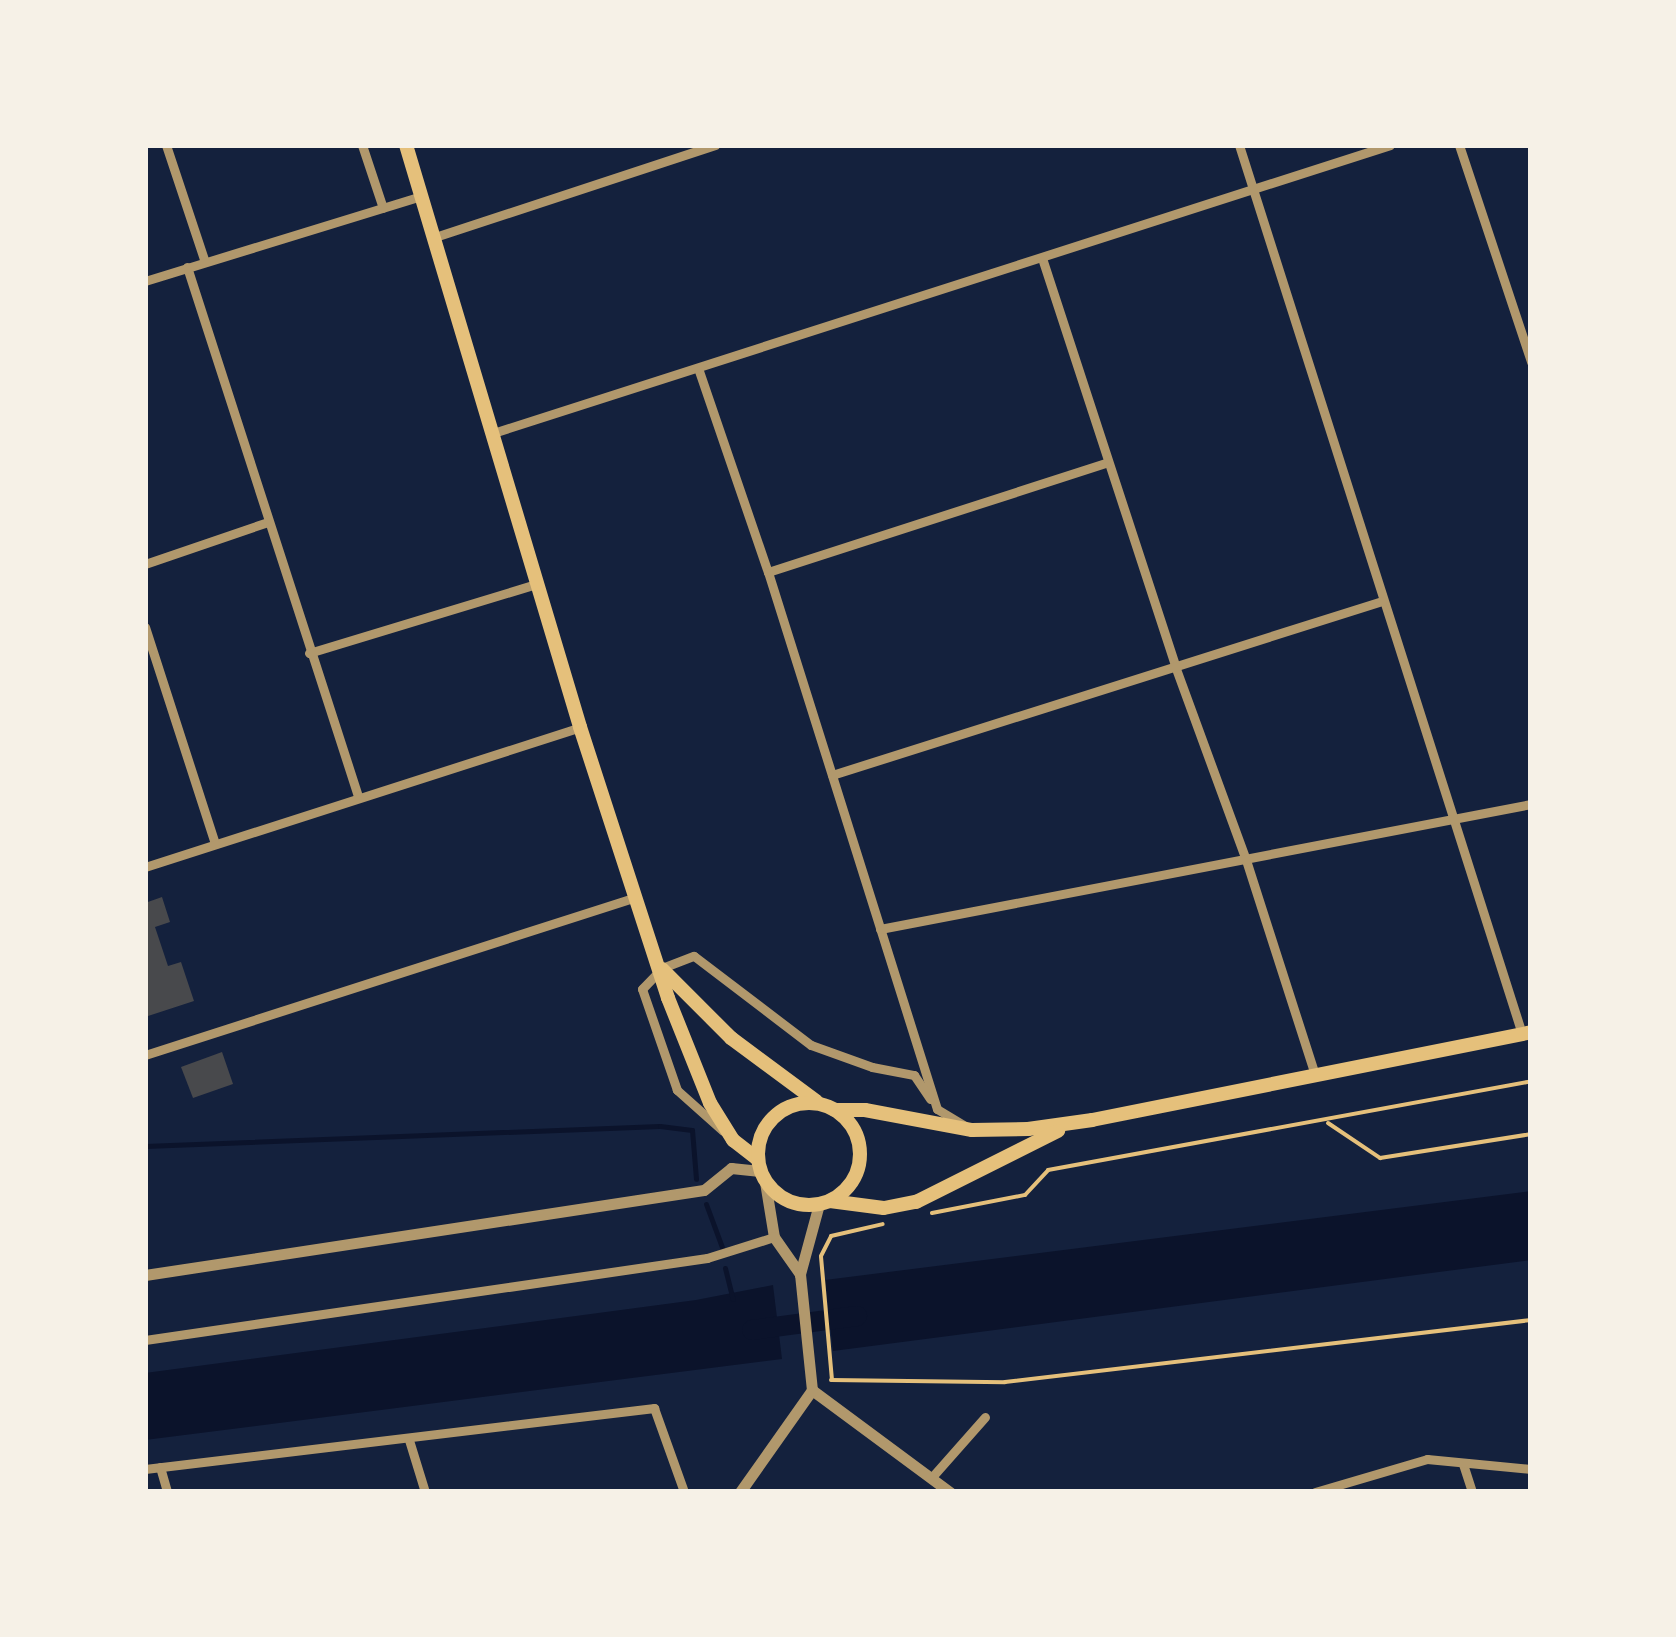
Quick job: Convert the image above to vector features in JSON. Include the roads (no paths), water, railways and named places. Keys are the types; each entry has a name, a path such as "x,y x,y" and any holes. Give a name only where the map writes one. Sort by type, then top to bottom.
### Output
{"main road":[{"path":"406,145 536,584 662,968 668,998 710,1103 733,1140 783,1198 884,1208 916,1202 1044,1135 1092,1120"},
{"path":"662,968 731,1038 851,1125 860,1156 848,1187 825,1202"},
{"path":"761,1171 761,1135 775,1116 796,1104 865,1110 995,1132 1092,1120 1526,1033"}],"street":[{"path":"166,145 205,262"},
{"path":"362,145 383,208"},
{"path":"436,237 714,145"},
{"path":"1240,145 1382,601 1526,1033"},
{"path":"490,434 1390,145"},
{"path":"1459,145 1531,362"},
{"path":"145,281 422,196"},
{"path":"1042,258 1174,666 1246,860 1314,1075"},
{"path":"187,267 358,796"},
{"path":"698,368 768,572 937,1109"},
{"path":"768,572 1108,462"},
{"path":"145,564 268,522"},
{"path":"309,653 536,584"},
{"path":"832,775 1382,601"},
{"path":"145,627 214,844"},
{"path":"145,866 580,727"},
{"path":"880,929 1531,804"},
{"path":"145,1055 636,897"},
{"path":"733,1140 677,1090 642,989 662,968 694,956 811,1045 872,1067 914,1075 937,1109 972,1130"},
{"path":"145,1275 704,1190 730,1168 761,1171 774,1237 800,1274"},
{"path":"740,1492 811,1385 800,1274 825,1202"},
{"path":"145,1340 707,1258 774,1237"},
{"path":"811,1385 950,1492"},
{"path":"145,1469 654,1408 684,1492"},
{"path":"932,1477 985,1417"},
{"path":"409,1440 426,1492"},
{"path":"1315,1492 1427,1459 1531,1469"},
{"path":"1463,1464 1472,1492"},
{"path":"160,1467 166,1492"}],"water":[{"path":"1531,1191 1531,1260 833,1351 825,1280"},
{"path":"773,1285 782,1359 145,1440 145,1373 696,1300"}],"waterway":[{"path":"145,1146 660,1126 692,1130 696,1179"},
{"path":"706,1204 723,1250"},
{"path":"725,1268 733,1299"},
{"path":"752,1330 857,1316"}]}
